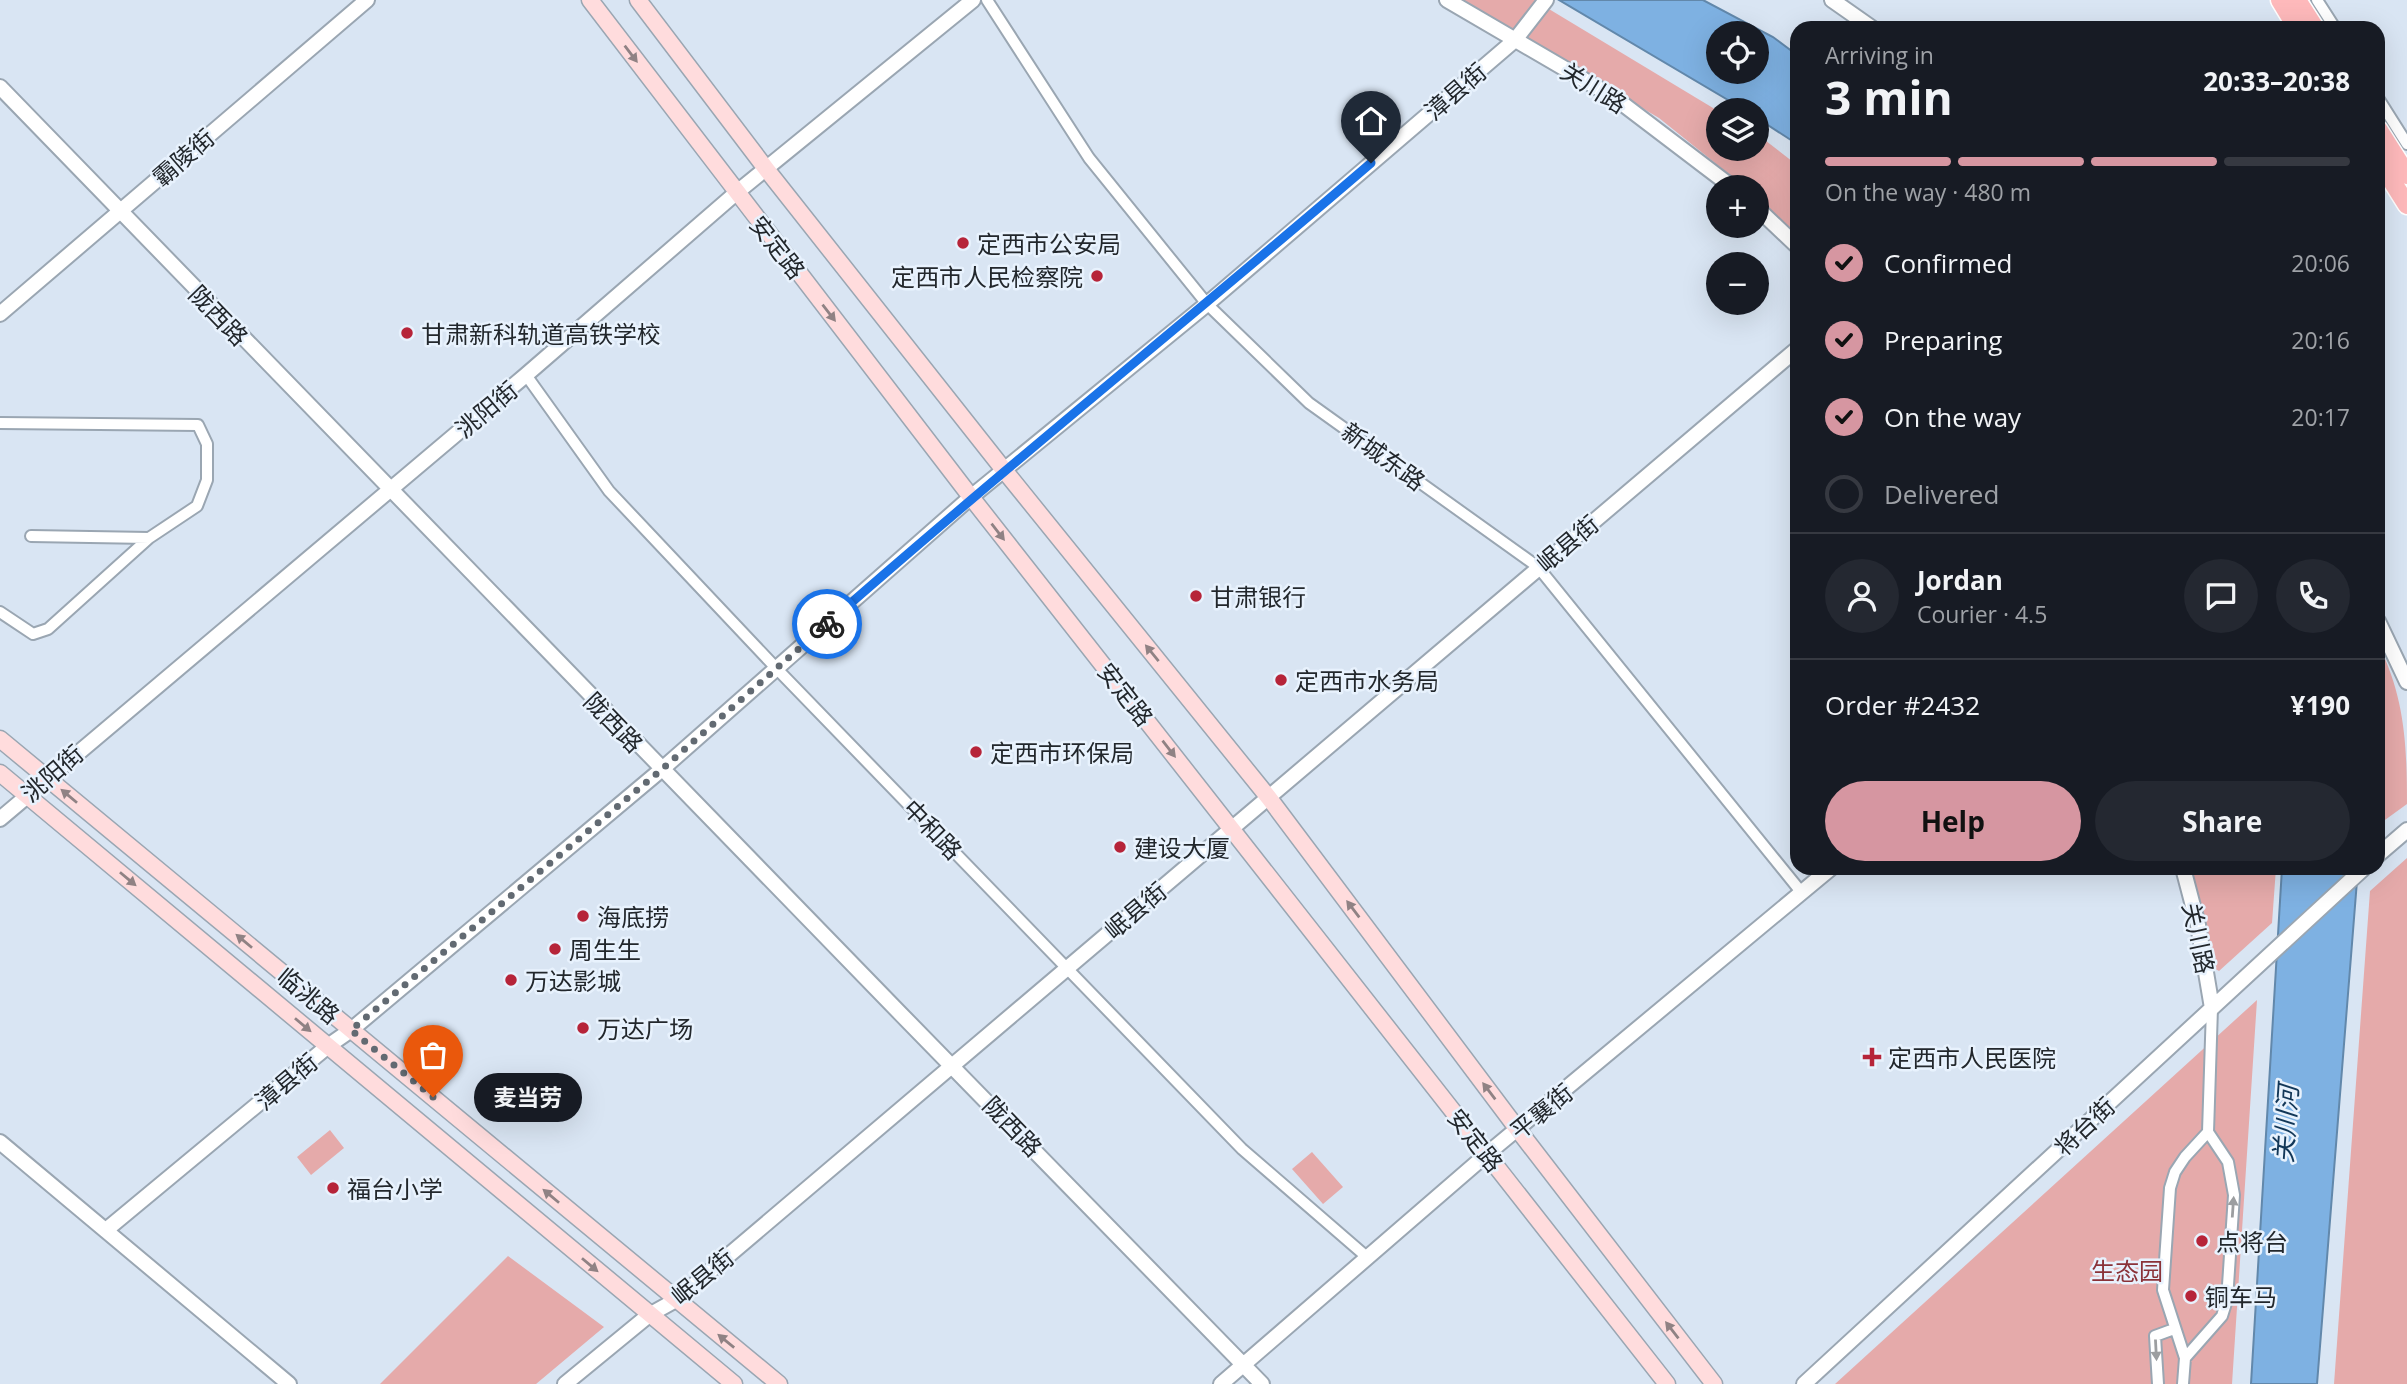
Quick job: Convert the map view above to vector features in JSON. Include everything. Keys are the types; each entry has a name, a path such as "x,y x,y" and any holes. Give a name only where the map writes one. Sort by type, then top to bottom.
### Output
{"main road":[{"name":"安定路","path":"590,0 971,497 1667,1384"},
{"name":"安定路","path":"638,0 766,170 1269,798 1518,1131 1714,1384"},
{"path":"2280,0 2293,21"},
{"path":"2297,0 2310,21"},
{"path":"2385,140 2407,175"},
{"path":"2385,170 2407,205"},
{"name":"临洮路","path":"0,739 779,1384"},
{"name":"临洮路","path":"0,773 734,1384"}],"street":[{"name":"霸陵街","path":"0,314 367,0"},
{"name":"洮阳街","path":"0,819 46,777 526,375 736,193 973,0"},
{"name":"新城东路","path":"987,0 1089,158 1207,304 1309,403 1538,566 1802,893"},
{"name":"关川路","path":"1447,0 1615,98 1716,175"},
{"path":"1832,0 1862,21"},
{"path":"2317,0 2330,21"},
{"name":"漳县街","path":"106,1230 328,1046 351,1030 661,770 971,497 1207,304 1515,40 1542,5"},
{"name":"陇西路","path":"0,87 388,491 953,1064 1262,1384"},
{"path":"2385,109 2407,144"},
{"path":"1769,219 1790,239"},
{"name":"岷县街","path":"565,1384 649,1315 676,1300 1065,967 1269,798 1538,566 1790,355"},
{"name":"中和路","path":"526,375 609,491 776,669 1242,1149 1368,1258"},
{"path":"0,423 198,425 207,444 207,480 197,506 149,538 48,629 33,634 0,612"},
{"path":"31,536 149,538"},
{"path":"2385,636 2407,682"},
{"path":"2385,849 2407,830"},
{"name":"平襄街","path":"1221,1384 1488,1154 1823,875"},
{"name":"关川路","path":"2185,875 2198,925 2212,1008"},
{"name":"将台街","path":"1804,1384 2356,875"},
{"path":"2185,1358 2222,1316 2227,1300 2232,1178 2228,1162 2208,1132 2212,1008"},
{"path":"2183,1384 2185,1358 2163,1290 2170,1188 2180,1164 2208,1132"},
{"path":"0,1142 289,1384"},
{"path":"2158,1384 2155,1336 2174,1329"}],"green space":[{"path":"1460,0 1534,0 1706,104 1706,156 1659,118"},
{"path":"1769,143 1790,160 1790,228 1769,209 1769,175 1730,175 1713,161 1769,161"},
{"path":"2385,660 2394,683 2403,722 2407,804 2385,820"},
{"path":"2407,858 2407,1384 2334,1384 2370,891"},
{"path":"2193,875 2275,875 2272,923 2219,971 2212,967"},
{"name":"生态园","path":"2257,1000 2232,1384 1835,1384"},
{"path":"330,1130 344,1148 311,1175 297,1157"},
{"path":"1312,1152 1343,1187 1323,1204 1292,1169"},
{"path":"508,1256 604,1327 536,1384 380,1384"}],"water":[{"path":"1559,0 1703,0 1743,21 1706,21 1706,84 1769,84 1769,35 1773,37 1790,50 1790,139 1769,126 1769,98 1725,98"},
{"name":"关川河","path":"2282,875 2357,875 2317,1384 2251,1384"}],"way so far":[{"path":"433,1097 351,1030 661,770 827,624"}],"place":[{"name":"定西市公安局","path":"963,243"},
{"name":"定西市人民检察院","path":"1097,276"},
{"name":"甘肃新科轨道高铁学校","path":"407,333"},
{"name":"甘肃银行","path":"1196,596"},
{"name":"定西市水务局","path":"1281,680"},
{"name":"定西市环保局","path":"976,752"},
{"name":"建设大厦","path":"1120,847"},
{"name":"海底捞","path":"583,916"},
{"name":"周生生","path":"555,949"},
{"name":"万达影城","path":"511,980"},
{"name":"万达广场","path":"583,1028"},
{"name":"定西市人民医院","path":"1872,1057"},
{"name":"麦当劳","path":"433,1097"},
{"name":"福台小学","path":"333,1188"},
{"name":"点将台","path":"2202,1241"},
{"name":"铜车马","path":"2191,1296"}],"route":[{"path":"827,624 971,497 1207,304 1371,163"}]}
